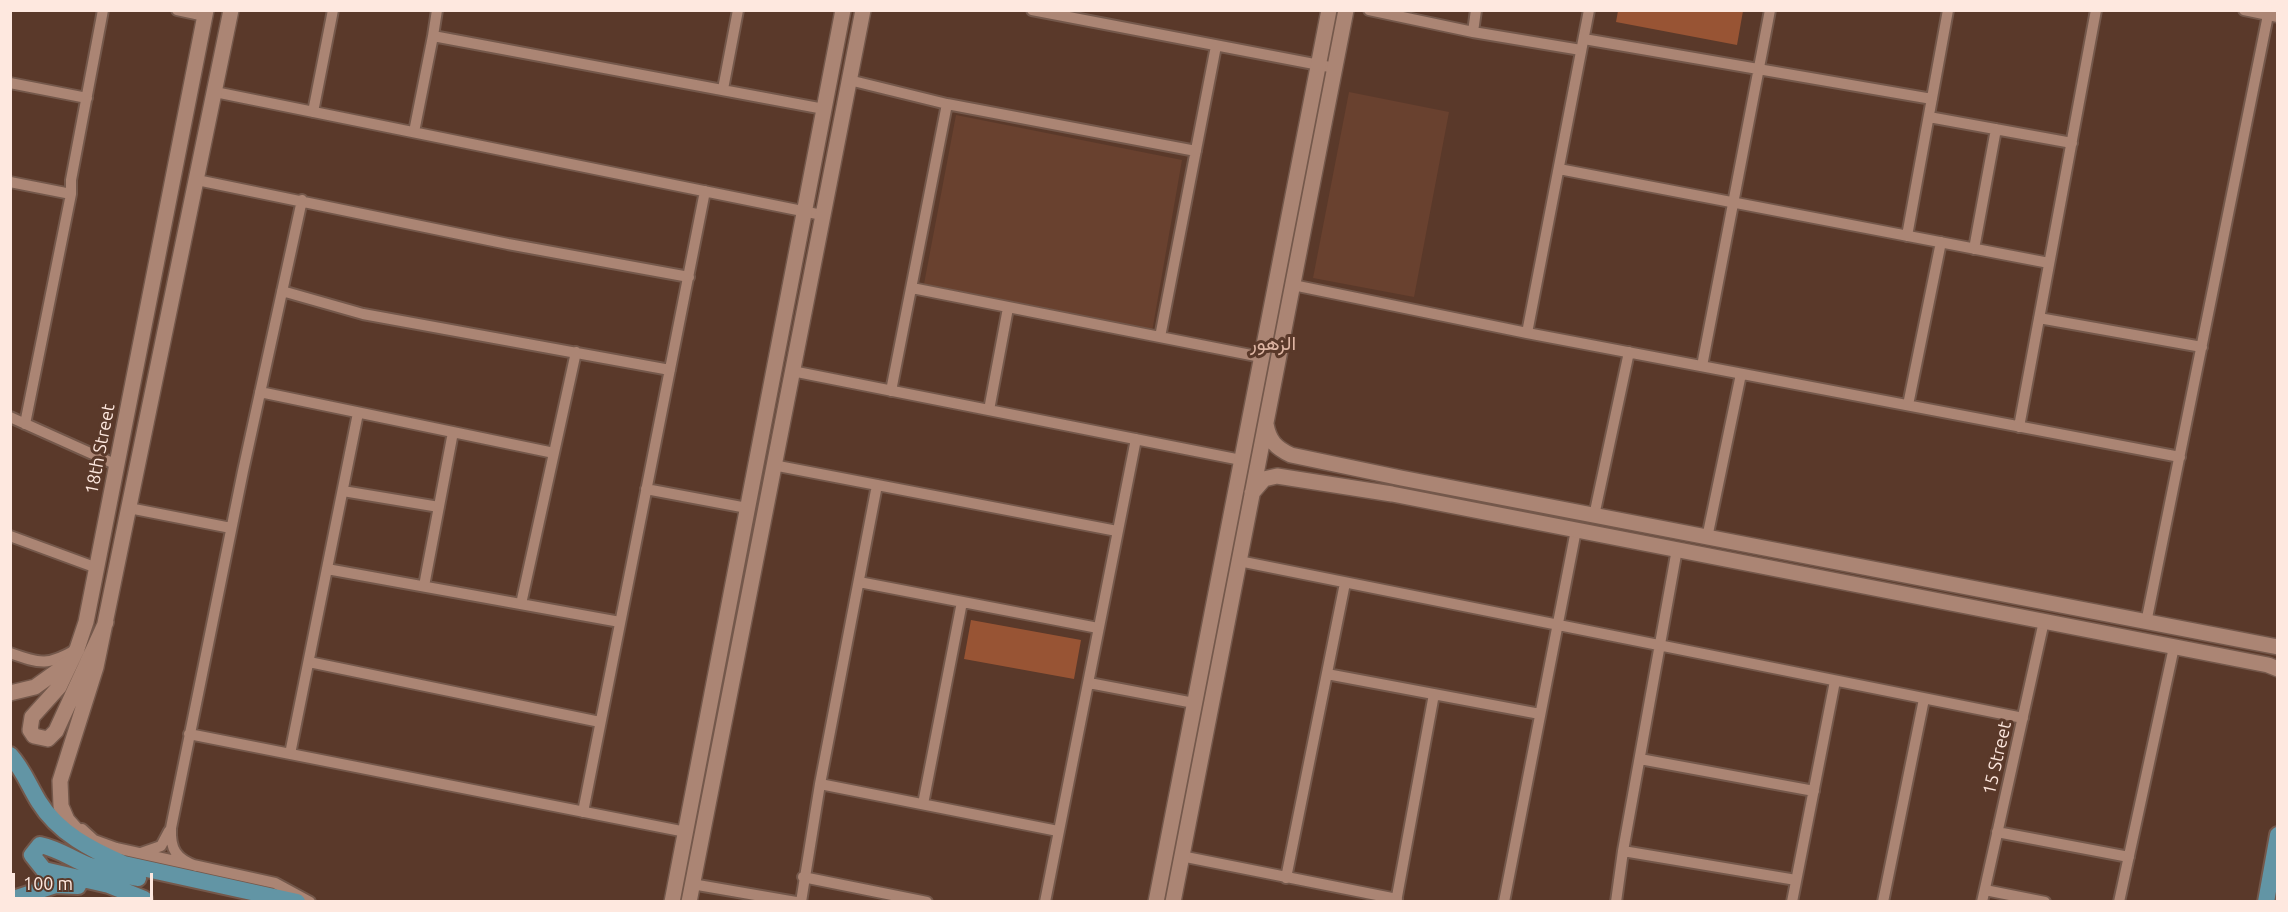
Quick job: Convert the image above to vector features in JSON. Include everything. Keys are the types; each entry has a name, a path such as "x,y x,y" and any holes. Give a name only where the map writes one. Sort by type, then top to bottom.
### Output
{"main road":[{"path":"10,755 19,765 38,802 63,830 99,854 124,864 297,902"},
{"path":"2266,902 2277,836"},
{"path":"148,901 109,885 44,870 32,855 40,845 57,849 82,863 116,874 171,884 210,883"},
{"path":"11,900 42,888 67,885 148,901"}],"street":[{"path":"25,424 71,194 71,180 104,10"},
{"path":"177,10 205,13"},
{"path":"99,854 67,820 61,806 60,781 91,686 106,622 231,10"},
{"path":"312,112 333,10"},
{"path":"414,132 437,10"},
{"path":"723,88 738,10"},
{"path":"674,898 843,10"},
{"path":"689,902 863,10"},
{"path":"1032,10 1069,14 1216,46 1335,68"},
{"path":"1156,902 1329,10"},
{"path":"1173,902 1346,10"},
{"path":"1369,10 1473,32 1758,69 1932,99"},
{"path":"1473,32 1476,10"},
{"path":"1527,333 1589,10"},
{"path":"1702,366 1770,10"},
{"path":"1907,236 1948,10"},
{"path":"2019,426 2096,10"},
{"path":"2146,623 2273,16 2244,10"},
{"name":"18th Street","path":"106,622 56,731 48,739 34,736 30,730 32,717 59,687 75,655 86,622 205,13"},
{"path":"433,36 723,88 824,109"},
{"path":"1160,337 1216,46"},
{"path":"849,81 947,104 1196,151"},
{"path":"10,83 87,98"},
{"path":"215,92 822,215"},
{"path":"891,391 947,104"},
{"path":"1929,117 2072,143"},
{"path":"1974,249 1996,129"},
{"path":"1559,169 2049,263"},
{"path":"197,180 508,244 689,277"},
{"path":"10,182 71,194"},
{"path":"583,812 705,191"},
{"path":"196,866 180,859 175,853 171,840 171,828 231,528 302,200"},
{"path":"1908,405 1941,242"},
{"path":"1293,285 1527,333 2180,457"},
{"path":"912,288 1261,357"},
{"path":"282,291 363,314 670,370"},
{"path":"989,410 1008,308"},
{"path":"2039,318 2202,347"},
{"path":"521,604 576,352"},
{"path":"1594,516 1629,352"},
{"path":"792,371 1241,460"},
{"path":"1707,538 1741,374"},
{"path":"132,387 133,425 121,489 123,503 129,508 231,528"},
{"path":"260,392 554,453"},
{"path":"290,754 358,413"},
{"path":"10,417 117,465"},
{"path":"1266,424 1271,441 1282,451 1291,455 1594,516 2277,647"},
{"path":"424,586 453,432"},
{"path":"1045,902 1136,439"},
{"path":"1287,476 1279,470 1279,462 1286,455 1291,455"},
{"path":"773,465 1117,531"},
{"path":"1252,494 1264,479 1270,476 1287,476 1677,549 2277,669"},
{"path":"801,902 803,877 877,485"},
{"path":"646,489 747,508"},
{"path":"343,490 439,507"},
{"path":"1235,492 1236,523 1231,554 1233,559 1239,561 2023,718"},
{"path":"1504,902 1575,530"},
{"path":"10,536 97,568"},
{"path":"1616,902 1677,549"},
{"path":"327,569 620,622"},
{"path":"859,582 1098,628"},
{"path":"1286,878 1345,583"},
{"path":"923,804 962,602"},
{"name":"15 Street","path":"1982,902 2044,621"},
{"path":"106,622 103,657 90,709 68,766 66,798 78,824 94,840 116,848 275,883 310,902"},
{"path":"2119,902 2174,647"},
{"path":"10,653 38,663 48,663 75,655"},
{"path":"10,693 35,687 75,655"},
{"path":"309,662 600,722"},
{"path":"1327,674 1540,714"},
{"path":"1792,902 1835,681"},
{"path":"1089,683 1194,703"},
{"path":"1181,856 1396,900 1434,694"},
{"path":"1883,902 1924,699"},
{"path":"189,734 686,832"},
{"path":"1640,759 1814,791"},
{"path":"820,784 1058,831"},
{"path":"138,853 161,846 171,828"},
{"path":"1997,832 2129,857"},
{"path":"1623,851 1796,880"},
{"path":"803,877 927,902"},
{"path":"692,884 796,902"},
{"path":"1985,890 2045,902"}],"shaded area":[{"path":"1618,10 1743,11 1737,45 1616,22"},
{"path":"1349,92 1449,112 1414,297 1313,278"},
{"path":"956,115 1182,160 1152,332 924,284"},
{"path":"971,620 1081,640 1074,679 964,659"}],"district":[{"name":"الزهور","path":"1273,343"}]}
